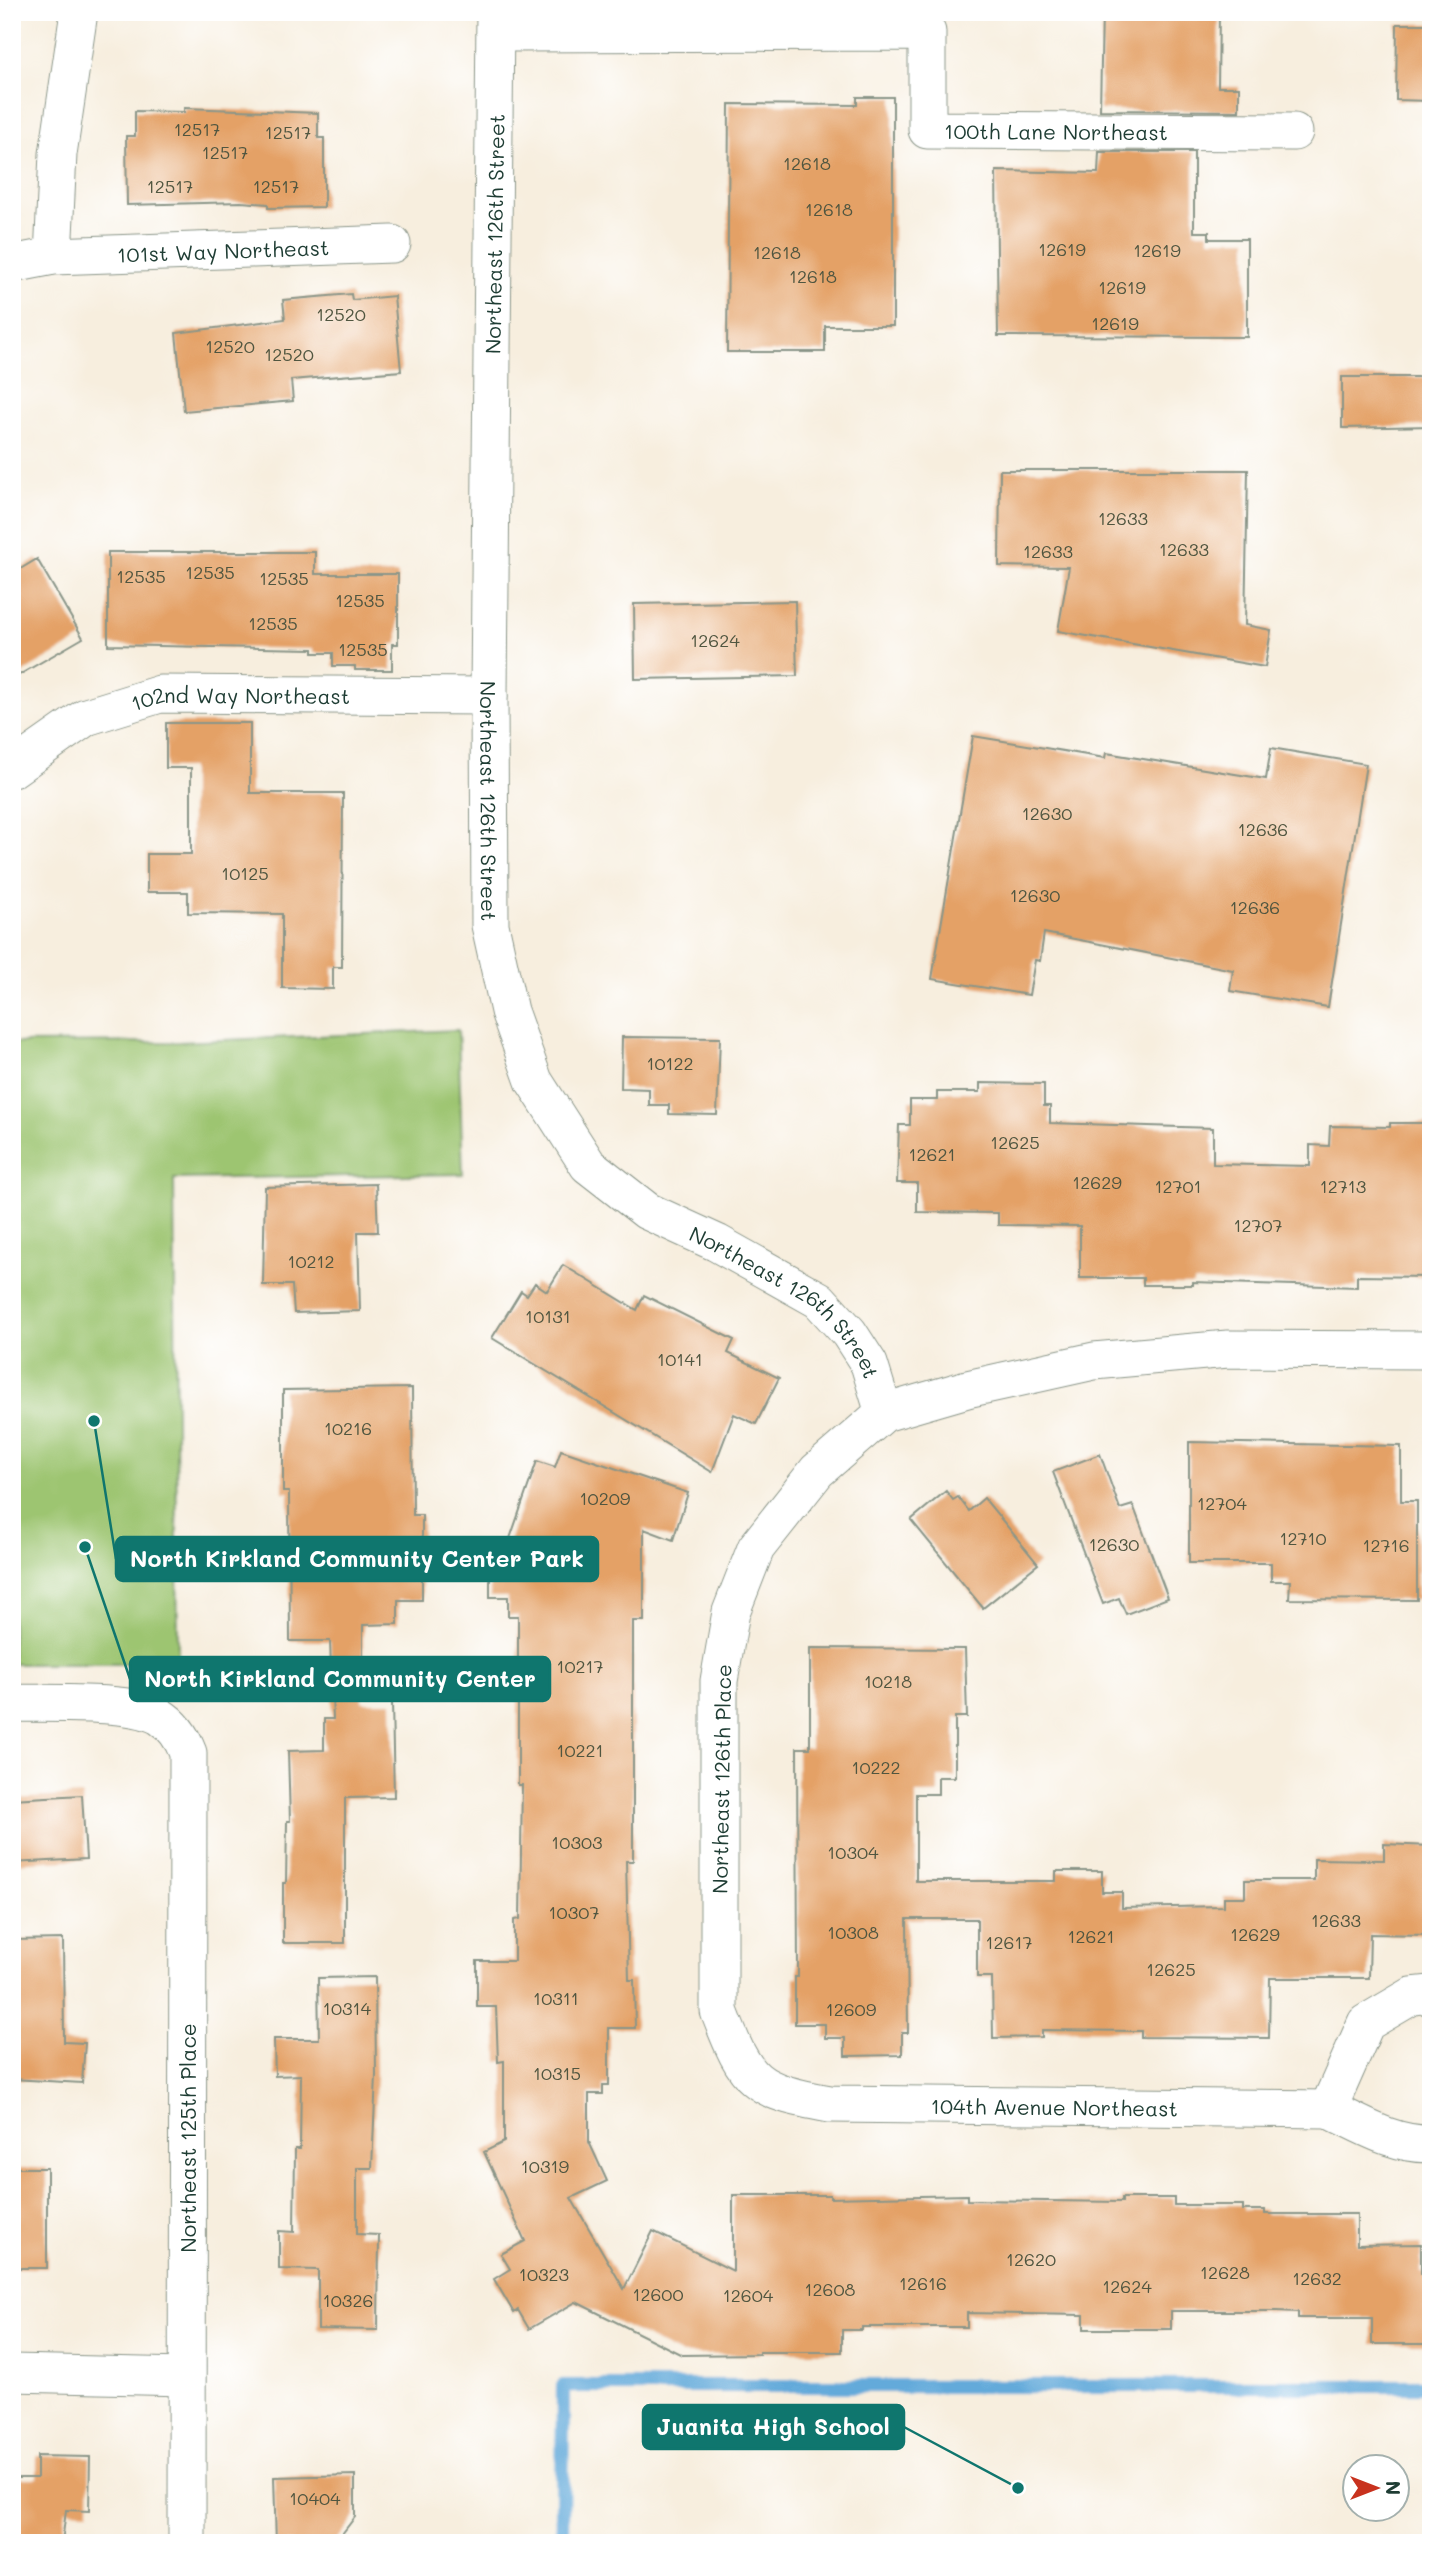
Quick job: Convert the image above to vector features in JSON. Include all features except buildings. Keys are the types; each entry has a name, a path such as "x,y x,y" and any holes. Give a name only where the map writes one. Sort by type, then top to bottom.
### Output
{"street":[{"path":"53,256 58,154 79,12"},
{"name":"100th Lane Northeast","path":"495,23 927,32 927,130 1294,132"},
{"name":"Northeast 126th Street","path":"495,23 489,696 490,925 509,1011 534,1082 588,1165 647,1211 717,1243 819,1300 849,1333 869,1364 884,1413"},
{"name":"101st Way Northeast","path":"12,264 53,256 392,244"},
{"name":"102nd Way Northeast","path":"12,769 86,717 160,694 489,696"},
{"path":"884,1413 967,1389 1094,1361 1228,1349 1431,1350"},
{"name":"Northeast 126th Place","path":"779,2095 753,2078 734,2049 719,2011 719,1681 731,1612 757,1548 817,1471 884,1413"},
{"name":"Northeast 125th Place","path":"12,1703 120,1706 158,1715 181,1734 188,1753 187,2543"},
{"path":"1328,2109 1366,2023 1412,1996 1431,1994"},
{"name":"104th Avenue Northeast","path":"779,2095 831,2104 1328,2109 1390,2139 1431,2144"},
{"path":"12,2373 186,2377"}],"green space":[{"path":"458,1030 463,1174 174,1179 178,1664 12,1664 12,1043 179,1042"}],"waterway":[{"path":"562,2543 563,2386 1431,2386"}],"place":[{"name":"North Kirkland Community Center Park","path":"94,1421"},
{"name":"North Kirkland Community Center","path":"85,1547"},
{"name":"Juanita High School","path":"1018,2488"}]}
